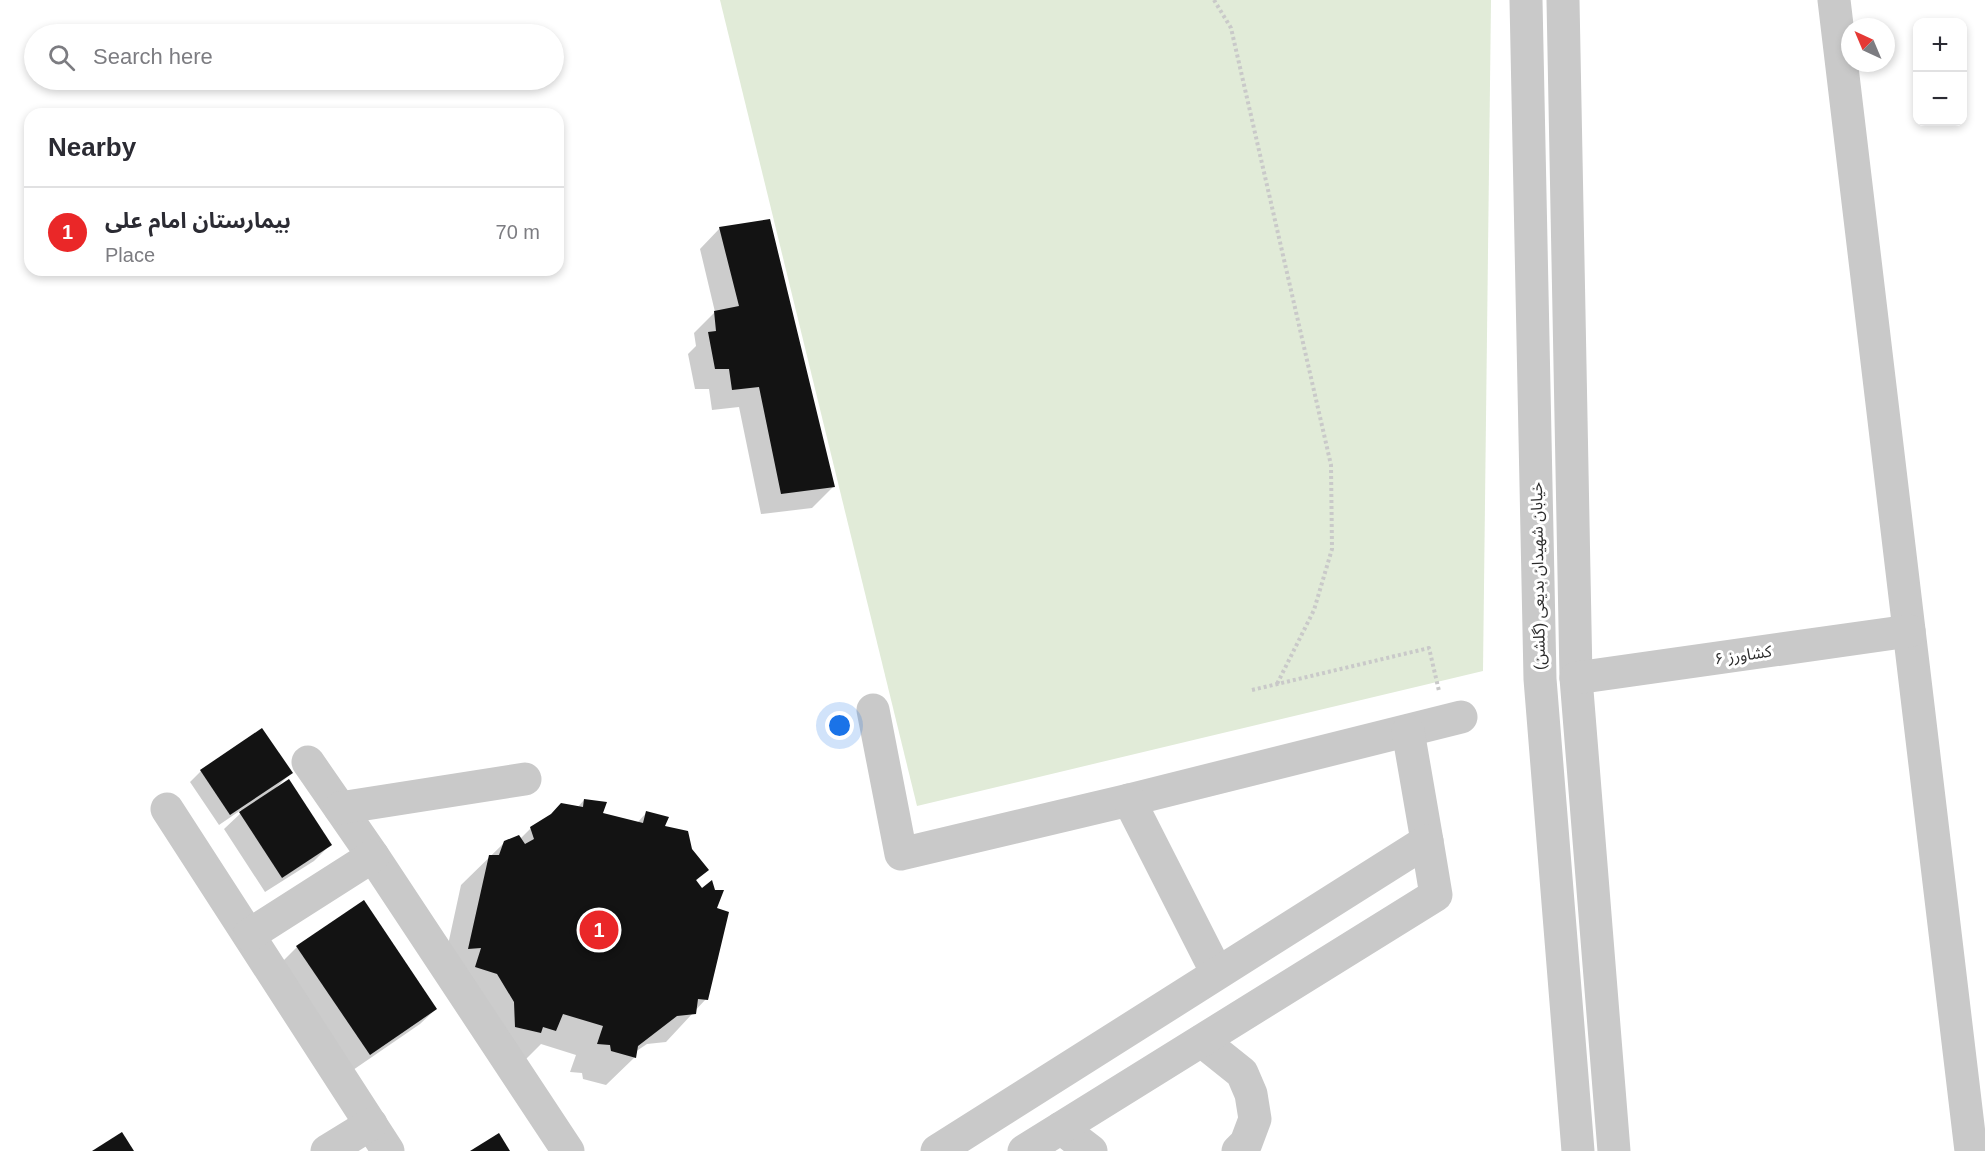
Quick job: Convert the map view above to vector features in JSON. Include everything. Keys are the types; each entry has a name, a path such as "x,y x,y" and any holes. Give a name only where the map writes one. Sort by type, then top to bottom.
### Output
{"street":[{"name":"خیابان شهیدان بدیعی (گلشن)","path":"1526,0 1540,679 1578,1151"},
{"path":"1563,0 1576,678 1614,1151"},
{"path":"1834,0 1971,1151"},
{"name":"کشاورز ۶","path":"1576,678 1909,631"},
{"path":"873,710 901,854 1453,719"},
{"path":"1024,1151 1436,895 1408,731"},
{"path":"308,762 373,856 568,1151"},
{"path":"340,808 525,779"},
{"path":"1129,800 1217,973"},
{"path":"167,809 388,1151"},
{"path":"938,1151 1427,841"},
{"path":"249,936 373,856"},
{"path":"1202,1041 1242,1073 1251,1094 1256,1119 1246,1143 1238,1151"},
{"path":"327,1151 371,1124"},
{"path":"1061,1128 1091,1151"}],"path":[{"path":"1214,0 1231,28 1331,465 1332,549 1314,610 1277,684"},
{"path":"1252,690 1429,648 1453,719"}],"green space":[{"path":"720,0 1491,0 1483,671 917,806"}],"building":[{"path":"770,219 835,487 781,494 759,387 732,390 729,369 715,369 708,332 716,331 714,311 739,306 719,227"},
{"path":"262,728 293,773 230,815 200,770"},
{"path":"289,779 332,845 282,878 239,812"},
{"path":"584,799 607,802 603,813 643,823 646,811 669,817 665,826 688,831 692,849 709,870 696,880 702,888 712,880 715,890 724,890 717,908 729,912 708,1000 698,999 696,1014 677,1016 638,1046 636,1058 611,1051 610,1045 597,1044 603,1026 563,1014 556,1031 543,1027 541,1033 515,1027 514,1002 497,974 475,967 481,948 468,949 489,855 499,855 504,841 519,835 525,844 534,839 530,827 551,814 561,803 583,807"},
{"path":"364,900 437,1009 370,1055 296,946"},
{"path":"122,1132 134,1151 92,1151"},
{"path":"499,1133 510,1151 470,1151"}],"place":[{"name":"بیمارستان امام علی","path":"599,930"}]}
